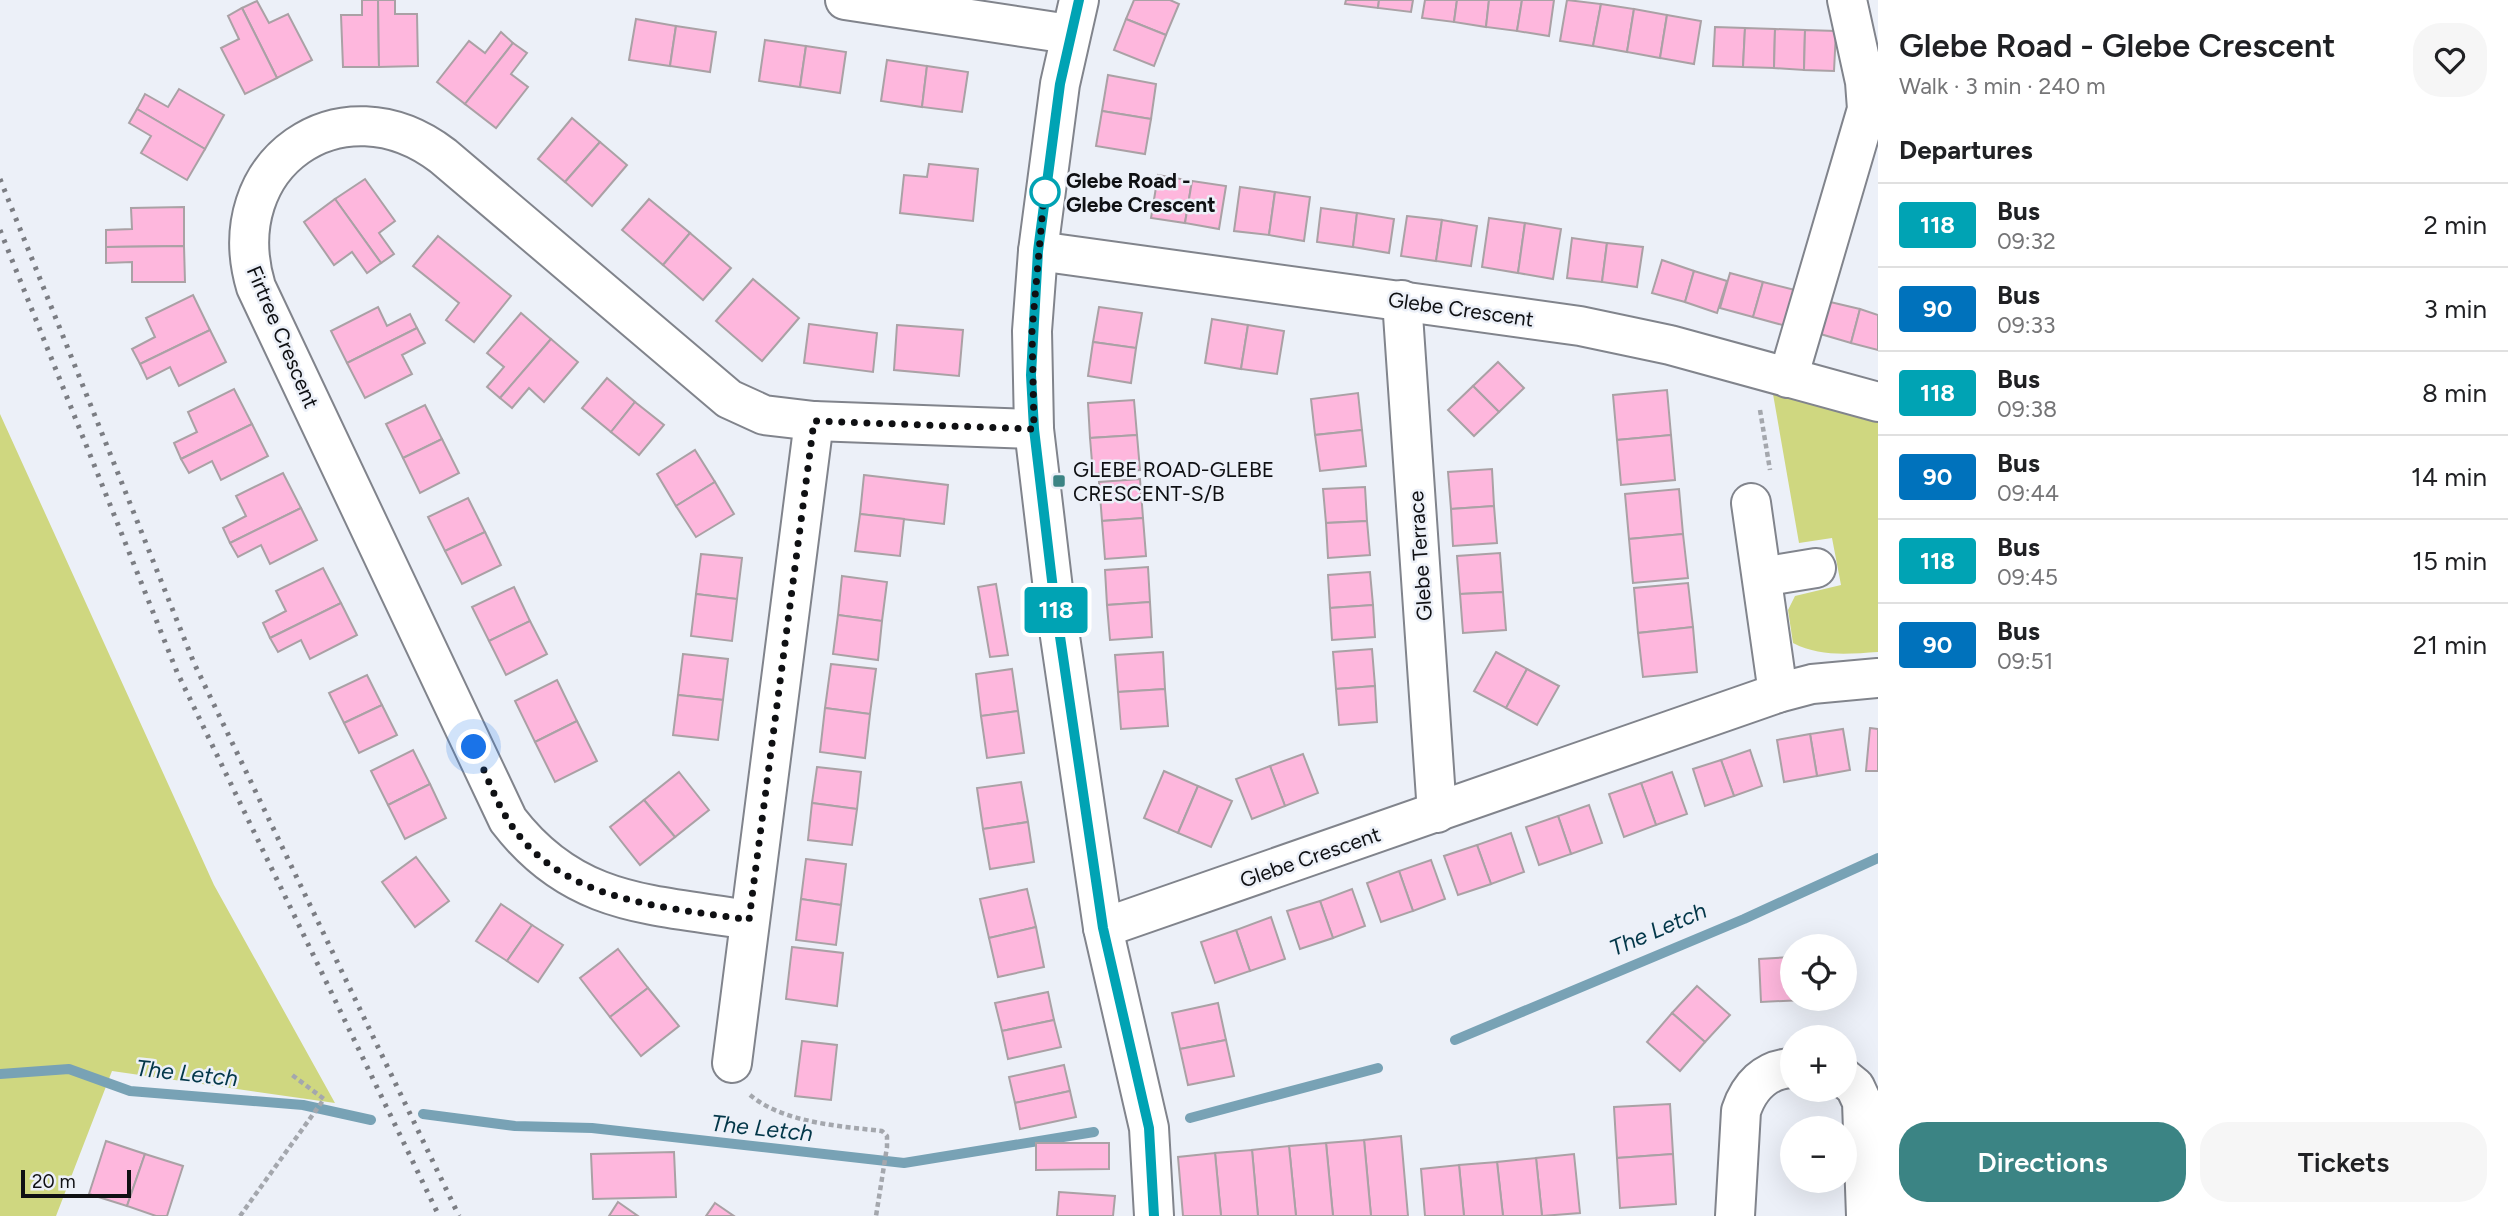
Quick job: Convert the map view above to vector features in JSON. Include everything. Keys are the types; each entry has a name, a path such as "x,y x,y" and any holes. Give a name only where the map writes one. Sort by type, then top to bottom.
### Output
{"street":[{"path":"845,0 1074,17 1048,161 1038,251 1032,364 1034,429 1055,602 1103,928 1149,1128 1154,1216"},
{"path":"1771,373 1871,127 1847,0"},
{"name":"Firtree Crescent","path":"749,920 622,900 593,890 553,867 529,847 508,820 256,287 247,244 250,219 259,191 276,166 295,148 321,134 343,127 371,126 403,132 443,156 729,399 764,415 814,421 1034,429"},
{"name":"Glebe Crescent","path":"1038,251 1580,326 1670,345 1878,402"},
{"name":"Glebe Terrace","path":"1402,300 1437,813"},
{"path":"732,1063 814,421"},
{"path":"1751,503 1778,693"},
{"path":"1762,577 1816,568"},
{"name":"Glebe Crescent","path":"1103,928 1778,693 1825,682 1878,678"},
{"path":"1735,1216 1741,1111 1746,1096 1767,1074 1780,1071"},
{"path":"1857,1091 1862,1102 1866,1216"}],"path":[{"path":"1751,503 1774,500 1771,373"},
{"path":"732,1063 743,1089 759,1102 815,1122 881,1131 887,1136 876,1216"},
{"path":"240,1216 324,1099 292,1075"}],"green space":[{"path":"1773,394 1878,421 1878,652 1824,653 1793,643 1788,610 1795,596 1841,585 1832,538 1799,543"},
{"path":"0,414 214,885 335,1103 112,1071 56,1216 0,1216"}],"building":[{"path":"362,0 378,0 379,67 343,67 341,15 362,15"},
{"path":"378,0 395,0 395,14 417,14 418,66 379,67"},
{"path":"1134,0 1170,0 1179,4 1166,35 1126,19"},
{"path":"1346,0 1379,0 1378,8 1345,4"},
{"path":"1379,0 1413,0 1411,12 1378,8"},
{"path":"1425,0 1457,0 1454,22 1422,18"},
{"path":"1457,0 1489,0 1486,27 1454,22"},
{"path":"1489,0 1522,0 1517,31 1486,27"},
{"path":"1522,0 1554,0 1549,36 1517,31"},
{"path":"1567,0 1601,4 1593,46 1560,41"},
{"path":"257,1 269,23 288,14 312,60 277,78 242,8"},
{"path":"1601,4 1634,9 1627,52 1593,46"},
{"path":"242,8 277,78 245,94 221,48 239,39 228,16"},
{"path":"1634,9 1667,15 1660,58 1627,52"},
{"path":"1667,15 1701,21 1694,64 1660,58"},
{"path":"636,19 676,26 670,66 629,60"},
{"path":"1126,19 1166,35 1154,66 1114,50"},
{"path":"676,26 716,32 710,72 670,66"},
{"path":"1715,27 1745,28 1743,67 1713,66"},
{"path":"1745,28 1775,29 1774,68 1743,67"},
{"path":"1775,29 1805,30 1804,70 1774,68"},
{"path":"1805,30 1836,31 1834,71 1804,70"},
{"path":"501,32 513,43 465,104 437,82 469,41 485,53"},
{"path":"765,40 806,46 800,87 759,81"},
{"path":"513,43 527,53 511,74 528,87 496,128 465,104"},
{"path":"806,46 846,52 840,93 800,87"},
{"path":"887,60 927,66 922,107 881,101"},
{"path":"927,66 968,72 962,112 922,107"},
{"path":"1108,75 1156,84 1151,119 1102,111"},
{"path":"179,89 224,115 205,149 137,109 145,94 168,107"},
{"path":"137,109 205,149 187,180 141,153 151,136 129,123"},
{"path":"1102,111 1151,119 1145,154 1096,146"},
{"path":"572,118 600,142 565,182 538,159"},
{"path":"600,142 627,165 592,206 565,182"},
{"path":"929,164 978,169 973,221 900,213 904,175 927,177"},
{"path":"1158,175 1192,181 1185,223 1151,218"},
{"path":"365,179 395,221 379,233 394,254 381,263 335,199"},
{"path":"1192,181 1226,186 1219,229 1185,223"},
{"path":"1240,187 1275,192 1269,235 1234,231"},
{"path":"1275,192 1310,197 1304,241 1269,235"},
{"path":"335,199 381,263 367,273 352,252 334,265 304,222"},
{"path":"649,199 690,233 663,265 622,230"},
{"path":"184,207 184,246 106,247 106,230 132,229 131,208"},
{"path":"1321,208 1357,213 1353,247 1317,242"},
{"path":"1357,213 1394,219 1389,253 1353,247"},
{"path":"1407,216 1442,220 1436,261 1401,256"},
{"path":"1489,218 1525,223 1518,273 1482,267"},
{"path":"1442,220 1477,226 1471,266 1436,261"},
{"path":"1525,223 1561,229 1553,279 1518,273"},
{"path":"690,233 731,268 703,300 663,265"},
{"path":"438,236 511,296 474,342 446,320 459,303 413,266"},
{"path":"1572,238 1607,243 1602,282 1567,278"},
{"path":"1607,243 1643,247 1637,287 1602,282"},
{"path":"184,246 185,282 132,282 132,262 106,263 106,247"},
{"path":"1662,260 1694,271 1685,302 1652,293"},
{"path":"1694,271 1727,281 1717,313 1685,302"},
{"path":"1730,273 1763,282 1753,317 1720,308"},
{"path":"753,279 799,318 762,361 716,321"},
{"path":"1763,282 1795,290 1786,326 1753,317"},
{"path":"193,295 210,330 140,364 132,349 155,337 146,318"},
{"path":"1826,301 1860,309 1851,343 1817,333"},
{"path":"378,307 387,326 410,314 417,328 347,363 331,331"},
{"path":"1099,307 1142,313 1136,348 1093,342"},
{"path":"1860,309 1878,315 1878,350 1851,343"},
{"path":"521,313 551,339 500,398 487,387 504,367 487,353"},
{"path":"1212,319 1248,325 1241,369 1205,363"},
{"path":"809,324 877,333 873,372 804,363"},
{"path":"897,325 963,330 959,376 894,370"},
{"path":"1248,325 1284,331 1277,374 1241,369"},
{"path":"417,328 425,343 402,355 412,374 365,398 347,363"},
{"path":"210,330 226,362 179,386 170,367 147,379 140,364"},
{"path":"551,339 578,362 544,402 529,388 512,408 500,398"},
{"path":"1093,342 1136,348 1131,383 1088,376"},
{"path":"1498,362 1524,388 1499,412 1473,386"},
{"path":"607,378 635,402 611,432 582,408"},
{"path":"1473,386 1499,412 1474,436 1448,410"},
{"path":"234,389 252,424 181,459 174,443 197,432 188,412"},
{"path":"1667,390 1671,435 1617,440 1613,395"},
{"path":"1358,393 1362,430 1315,435 1311,399"},
{"path":"1134,400 1137,435 1090,438 1088,403"},
{"path":"635,402 664,425 639,455 611,432"},
{"path":"425,405 442,439 403,458 386,424"},
{"path":"252,424 268,456 221,480 212,461 189,473 181,459"},
{"path":"1362,430 1366,466 1320,471 1315,435"},
{"path":"1137,435 1140,470 1093,474 1090,438"},
{"path":"1671,435 1675,480 1621,485 1617,440"},
{"path":"442,439 459,473 420,493 403,458"},
{"path":"695,450 715,482 676,506 657,474"},
{"path":"1492,469 1494,506 1451,509 1448,472"},
{"path":"283,473 301,508 230,543 223,528 246,516 236,496"},
{"path":"864,475 948,485 944,524 860,514"},
{"path":"1140,479 1143,518 1102,521 1099,482"},
{"path":"715,482 734,514 696,537 676,506"},
{"path":"1365,487 1367,521 1326,523 1323,489"},
{"path":"1679,489 1683,534 1629,539 1625,494"},
{"path":"468,498 485,532 445,551 428,517"},
{"path":"1494,506 1497,543 1453,546 1451,509"},
{"path":"301,508 317,540 270,564 261,545 238,557 230,543"},
{"path":"860,514 904,519 900,556 855,551"},
{"path":"1143,518 1146,556 1105,559 1102,521"},
{"path":"1367,521 1370,555 1328,558 1326,523"},
{"path":"485,532 501,565 462,584 445,551"},
{"path":"1683,534 1688,578 1633,583 1629,539"},
{"path":"1500,553 1503,592 1460,594 1457,556"},
{"path":"701,554 742,558 737,599 696,594"},
{"path":"1148,567 1150,602 1107,605 1105,570"},
{"path":"323,568 341,603 270,638 263,623 286,611 276,591"},
{"path":"1370,572 1373,605 1330,608 1328,575"},
{"path":"842,576 887,582 882,621 838,615"},
{"path":"1688,583 1693,627 1638,633 1634,588"},
{"path":"996,584 1008,655 990,657 978,587"},
{"path":"514,587 530,621 489,641 472,607"},
{"path":"1503,592 1506,630 1463,633 1460,594"},
{"path":"696,594 737,599 732,641 691,636"},
{"path":"1150,602 1152,637 1110,640 1107,605"},
{"path":"341,603 357,635 310,659 301,640 278,652 270,638"},
{"path":"1373,605 1375,637 1332,640 1330,608"},
{"path":"838,615 882,621 878,660 833,654"},
{"path":"530,621 547,654 506,675 489,641"},
{"path":"1693,627 1697,672 1643,677 1638,633"},
{"path":"1372,649 1375,686 1336,689 1333,652"},
{"path":"1163,652 1165,689 1118,692 1115,655"},
{"path":"1496,652 1527,669 1506,708 1474,691"},
{"path":"683,654 728,659 723,700 678,695"},
{"path":"831,664 876,669 870,714 825,708"},
{"path":"1012,669 1018,711 981,716 976,674"},
{"path":"1527,669 1559,686 1537,725 1506,708"},
{"path":"367,675 382,705 344,723 329,693"},
{"path":"557,680 577,721 535,742 515,701"},
{"path":"1375,686 1377,722 1339,725 1336,689"},
{"path":"1165,689 1168,726 1121,729 1118,692"},
{"path":"678,695 723,700 718,740 673,735"},
{"path":"382,705 397,735 359,753 344,723"},
{"path":"825,708 870,714 865,758 820,752"},
{"path":"1018,711 1024,753 987,758 981,716"},
{"path":"577,721 597,761 555,782 535,742"},
{"path":"1870,728 1878,729 1878,771 1866,771"},
{"path":"1843,729 1850,770 1817,776 1810,734"},
{"path":"1810,734 1817,776 1784,782 1777,740"},
{"path":"413,750 430,784 388,805 371,771"},
{"path":"1750,750 1762,786 1734,796 1721,760"},
{"path":"1303,754 1318,793 1285,806 1270,766"},
{"path":"1721,760 1734,796 1705,806 1693,769"},
{"path":"1270,766 1285,806 1252,819 1236,779"},
{"path":"817,767 861,772 857,809 812,803"},
{"path":"1164,771 1198,786 1178,833 1144,818"},
{"path":"679,772 709,810 675,837 644,800"},
{"path":"1672,772 1687,814 1656,825 1641,783"},
{"path":"1021,782 1028,822 983,829 977,788"},
{"path":"1641,783 1656,825 1624,837 1609,794"},
{"path":"430,784 446,818 405,839 388,805"},
{"path":"1198,786 1232,801 1211,847 1178,833"},
{"path":"644,800 675,837 640,865 610,827"},
{"path":"812,803 857,809 852,845 808,840"},
{"path":"1589,805 1602,843 1571,854 1558,816"},
{"path":"1558,816 1571,854 1539,865 1526,827"},
{"path":"1028,822 1034,862 990,869 983,829"},
{"path":"1511,833 1524,872 1491,884 1477,845"},
{"path":"1477,845 1491,884 1458,895 1444,856"},
{"path":"416,857 449,901 415,927 382,882"},
{"path":"806,859 846,864 841,905 801,899"},
{"path":"1431,860 1445,899 1413,911 1399,871"},
{"path":"1399,871 1413,911 1381,922 1367,883"},
{"path":"1027,889 1036,927 989,938 980,899"},
{"path":"1352,889 1365,926 1333,938 1320,901"},
{"path":"801,899 841,905 836,945 796,940"},
{"path":"1320,901 1333,938 1300,949 1287,911"},
{"path":"501,904 532,925 507,961 476,941"},
{"path":"1271,917 1285,959 1250,971 1236,930"},
{"path":"532,925 563,945 538,982 507,961"},
{"path":"1036,927 1044,967 998,977 989,938"},
{"path":"1236,930 1250,971 1215,983 1201,942"},
{"path":"792,947 843,953 837,1006 786,999"},
{"path":"618,949 648,988 610,1017 580,978"},
{"path":"1780,958 1780,1001 1761,1002 1759,959"},
{"path":"1697,986 1730,1015 1705,1042 1672,1013"},
{"path":"648,988 679,1026 641,1056 610,1017"},
{"path":"1048,992 1054,1020 1002,1031 995,1003"},
{"path":"1218,1003 1226,1040 1180,1049 1172,1013"},
{"path":"1672,1013 1705,1042 1680,1071 1647,1042"},
{"path":"1054,1020 1061,1047 1008,1059 1002,1031"},
{"path":"1226,1040 1234,1076 1188,1085 1180,1049"},
{"path":"802,1041 837,1045 831,1100 795,1096"},
{"path":"1064,1065 1070,1091 1015,1103 1009,1077"},
{"path":"1070,1091 1076,1117 1020,1129 1015,1103"},
{"path":"1670,1104 1673,1154 1617,1158 1614,1107"},
{"path":"1401,1136 1408,1216 1371,1216 1364,1140"},
{"path":"1364,1140 1371,1216 1333,1216 1326,1143"},
{"path":"106,1141 145,1154 127,1206 89,1194"},
{"path":"1036,1143 1109,1143 1109,1169 1036,1170"},
{"path":"1326,1143 1333,1216 1296,1216 1289,1146"},
{"path":"1289,1146 1296,1216 1258,1216 1252,1150"},
{"path":"1252,1150 1258,1216 1221,1216 1215,1153"},
{"path":"674,1152 676,1197 593,1199 591,1154"},
{"path":"1215,1153 1221,1216 1183,1216 1178,1157"},
{"path":"145,1154 183,1166 167,1216 156,1216 127,1206"},
{"path":"1574,1154 1580,1213 1542,1216 1536,1158"},
{"path":"1673,1154 1676,1204 1620,1208 1617,1158"},
{"path":"1536,1158 1542,1216 1503,1216 1497,1162"},
{"path":"1497,1162 1503,1216 1464,1216 1459,1165"},
{"path":"1459,1165 1464,1216 1425,1216 1421,1169"},
{"path":"1059,1192 1115,1196 1113,1216 1057,1216"},
{"path":"618,1202 638,1216 609,1216"},
{"path":"715,1203 734,1216 706,1216"}],"waterway":[{"name":"The Letch","path":"1455,1040 1744,919 1878,858"},
{"name":"The Letch","path":"1190,1118 1378,1068"},
{"name":"The Letch","path":"0,1074 69,1069 130,1091 303,1105 371,1120"},
{"name":"The Letch","path":"423,1114 515,1126 592,1128 904,1163 1094,1132"}],"railway":[{"path":"0,179 194,663 459,1216"},
{"path":"0,230 177,672 439,1216"}],"bus line":[{"name":"118","path":"1079,0 1069,34 1060,84 1038,251 1031,375 1034,429 1053,589 1103,928 1149,1128 1154,1216"}],"place":[{"name":"Glebe Road - Glebe Crescent","path":"1045,192"},
{"name":"GLEBE ROAD-GLEBE CRESCENT-S/B","path":"1059,481"}],"route":[{"path":"474,747 508,820 529,847 553,867 593,890 622,900 749,920 814,421 992,430 1034,429 1032,331 1045,184 1045,192"}]}
